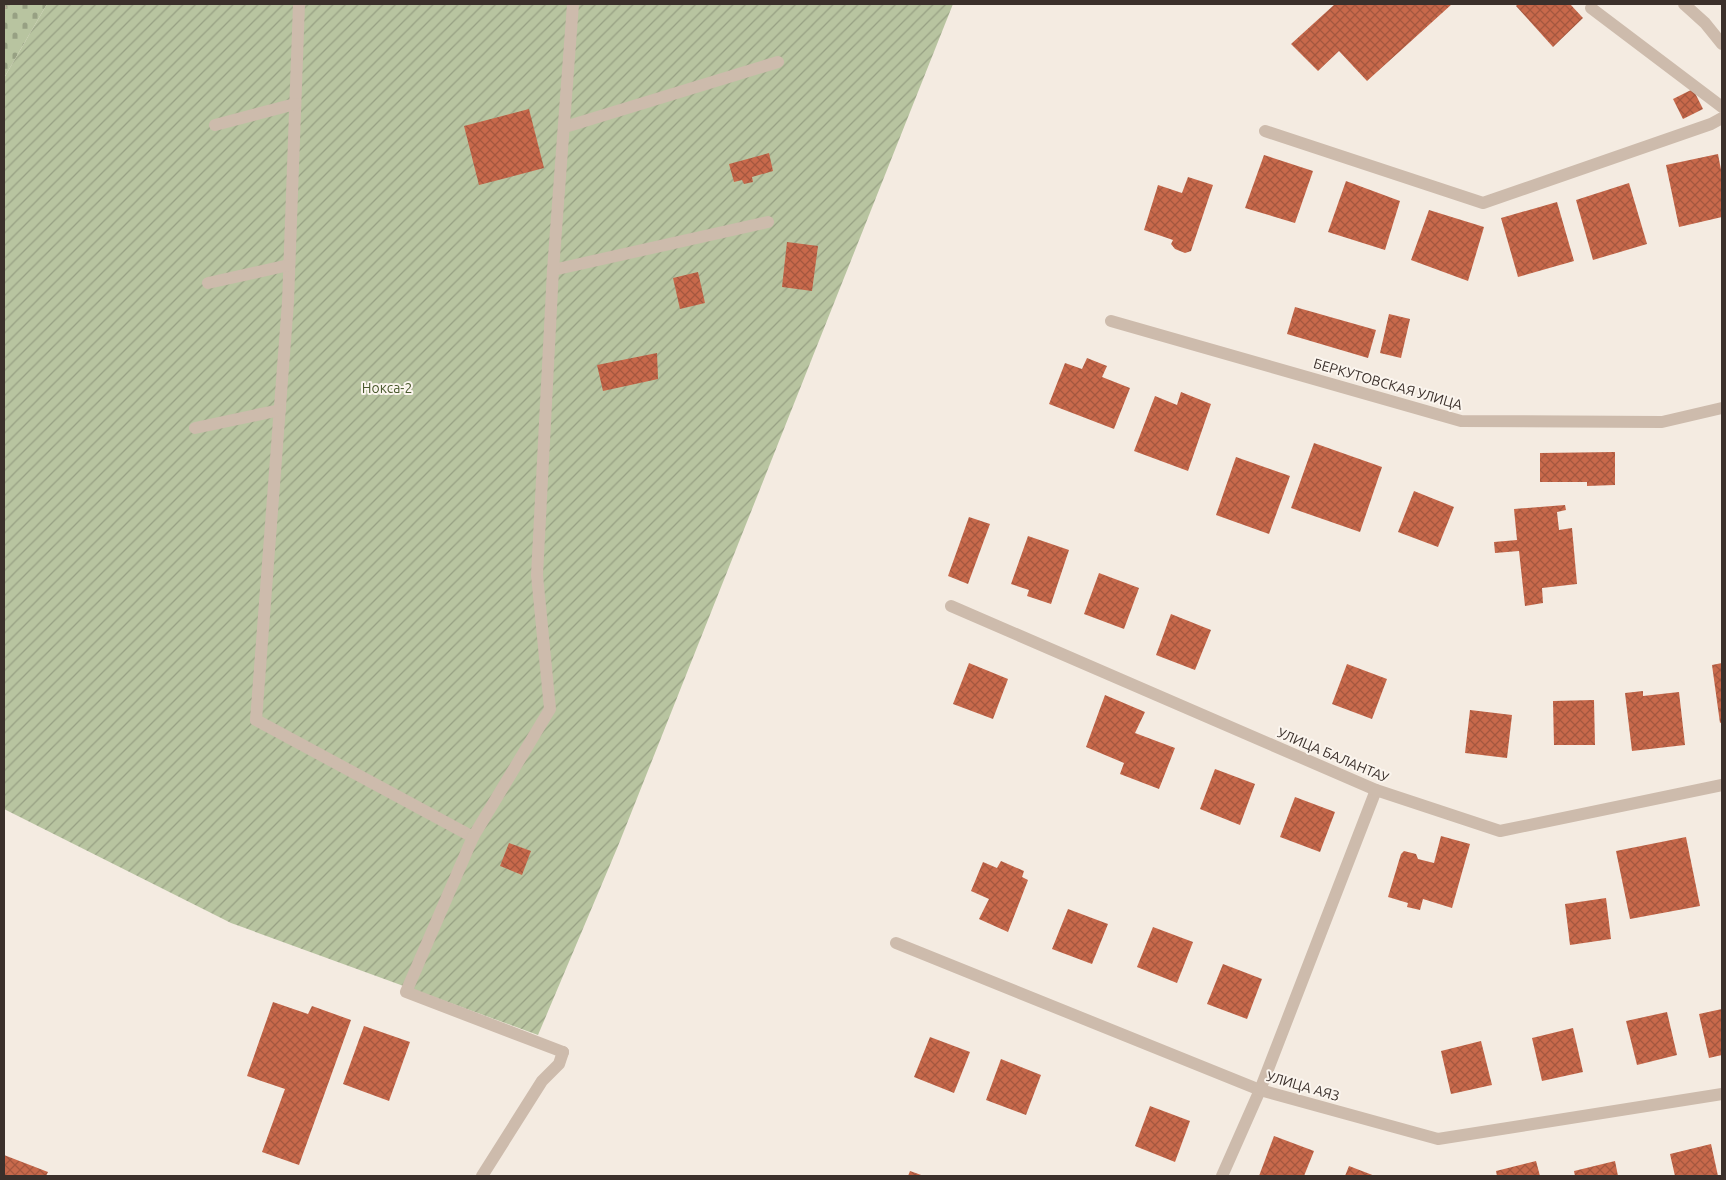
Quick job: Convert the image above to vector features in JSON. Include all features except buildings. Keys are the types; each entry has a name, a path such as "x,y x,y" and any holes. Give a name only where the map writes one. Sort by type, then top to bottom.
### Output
{"street":[{"path":"299,4 289,265 280,410 256,720 473,837"},
{"path":"482,1176 542,1081 559,1064 563,1052 406,992 473,837 550,710 537,575 553,270 573,4"},
{"path":"1684,4 1705,23 1722,44"},
{"path":"1592,8 1722,107"},
{"path":"565,127 778,62"},
{"path":"215,125 295,104"},
{"path":"1265,131 1483,203 1711,124 1722,118"},
{"path":"553,270 768,222"},
{"path":"208,283 289,265"},
{"name":"БЕРКУТОВСКАЯ УЛИЦА","path":"1111,321 1461,421 1662,422 1722,408"},
{"path":"195,428 280,410"},
{"name":"УЛИЦА БАЛАНТАУ","path":"951,606 1376,790 1500,831 1722,785"},
{"path":"1222,1176 1260,1090 1376,790"},
{"name":"УЛИЦА АЯЗ","path":"896,943 1260,1090 1438,1139 1722,1094"}],"path":[{"path":"4,8 9,4"}],"green space":[{"path":"4,4 47,4 4,78"},
{"name":"Нокса-2","path":"47,4 953,4 618,846 538,1035 231,923 4,809 4,78"}]}
